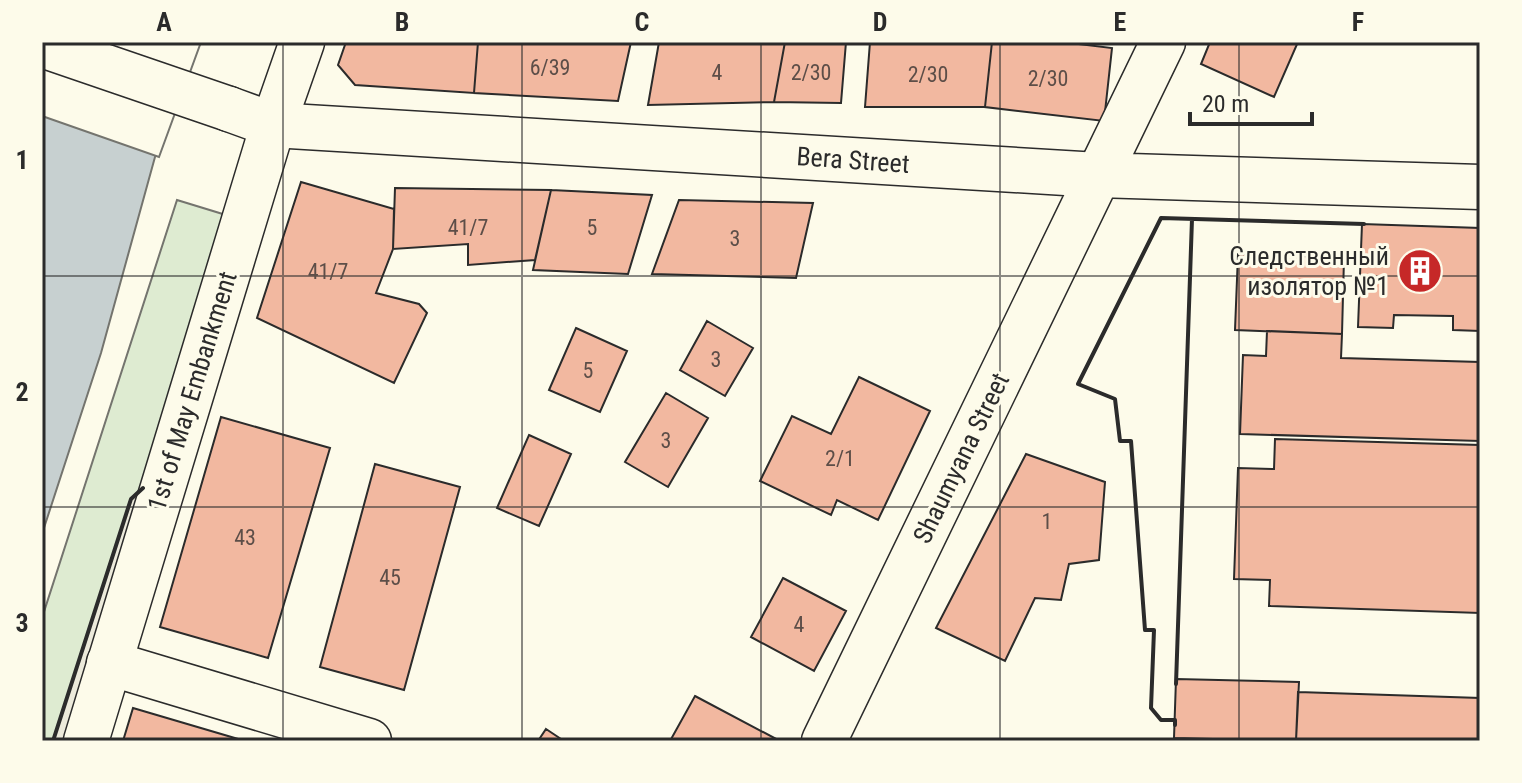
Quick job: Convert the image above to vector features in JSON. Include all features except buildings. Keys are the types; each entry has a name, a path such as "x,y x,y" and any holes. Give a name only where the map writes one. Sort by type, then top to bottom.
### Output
{"street":[{"name":"1st of May Embankment","path":"86,741 273,125 302,42"},
{"name":"Shaumyana Street","path":"824,741 1163,42"},
{"name":"Bera Street","path":"42,45 273,125 1098,175 1480,187"},
{"path":"109,663 369,741"}],"green space":[{"path":"177,200 239,219 53,741 42,741 42,618"}],"shaded area":[{"path":"42,42 197,42 155,157 101,353 42,534"},
{"path":"156,473 75,741 53,741 131,499"}],"pier":[{"path":"42,42 201,42 159,157 42,116"}],"wall":[{"path":"1175,725 1175,720 1161,720 1151,708 1154,630 1145,630 1131,441 1120,441 1115,399 1078,384 1161,218 1364,224"},
{"path":"1176,684 1192,219"},
{"path":"53,741 131,499 143,488"}],"place":[{"name":"Следственный изолятор №1","path":"1420,271"}]}
